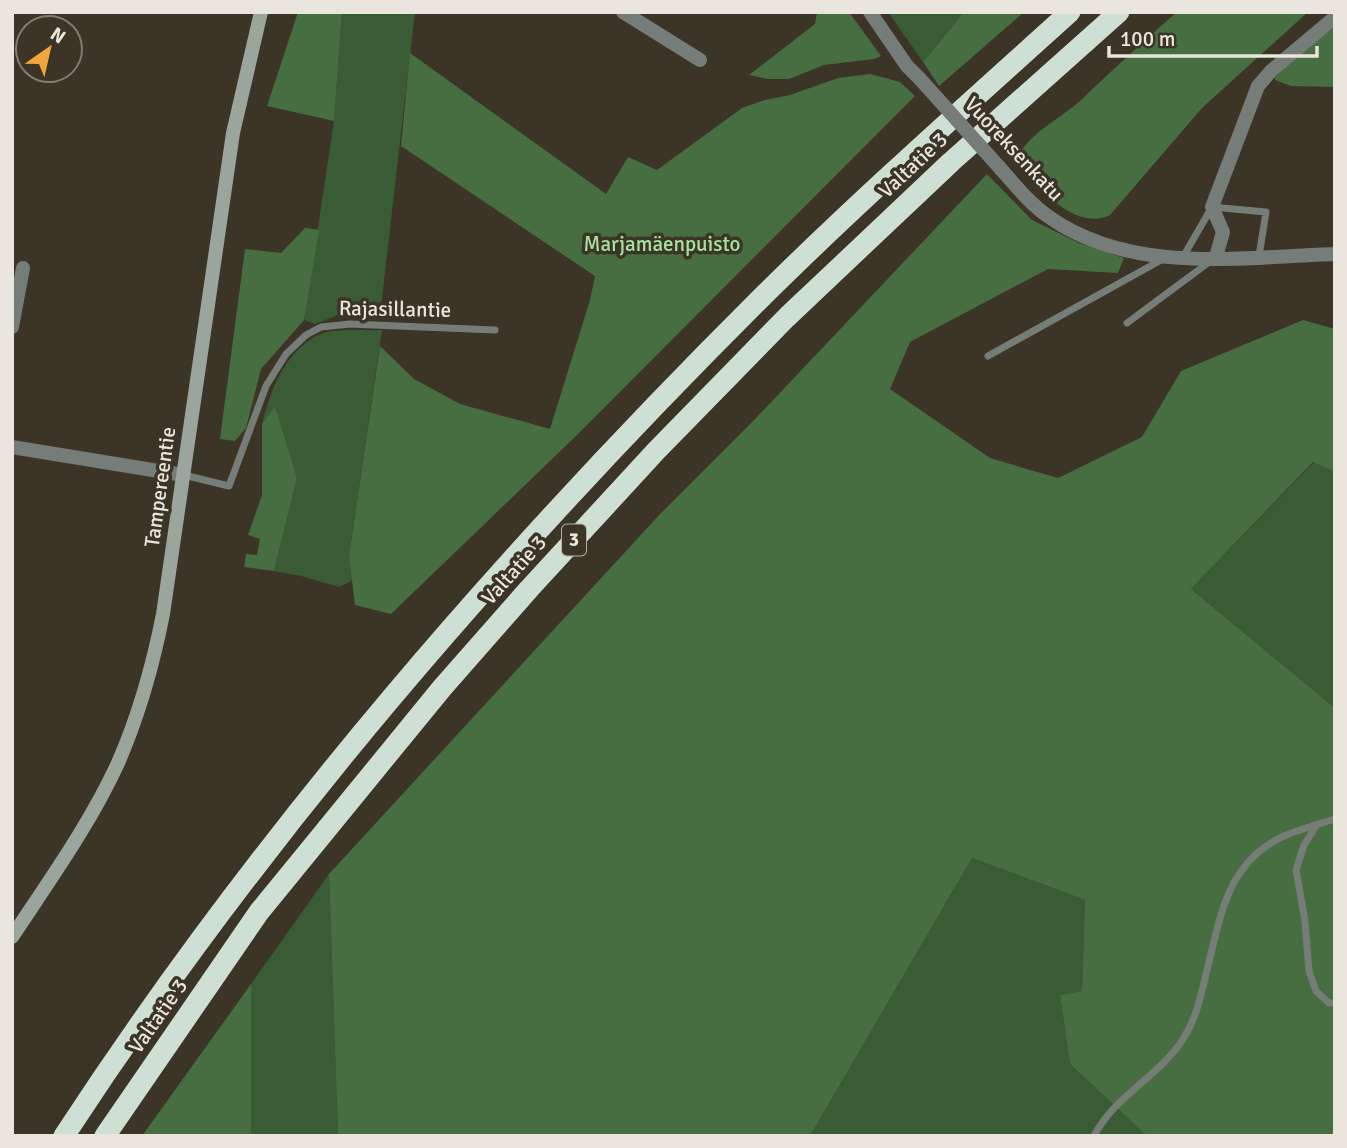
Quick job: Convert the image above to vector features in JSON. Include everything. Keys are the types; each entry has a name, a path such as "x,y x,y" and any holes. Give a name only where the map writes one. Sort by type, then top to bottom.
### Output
{"highway":[{"name":"Valtatie 3","path":"64,1136 120,1049 182,963 323,782 505,567 633,429 765,295 929,139 1070,12"},
{"name":"Valtatie 3","path":"105,1136 259,912 442,688 529,589 656,451 787,317 951,162 1119,12"}],"main road":[{"name":"Tampereentie","path":"12,937 98,801 117,764 138,713 154,657 163,614 233,133 261,12"}],"street":[{"path":"623,12 700,60"},
{"name":"Vuoreksenkatu","path":"870,12 907,66 1000,168 1046,216 1069,230 1091,240 1129,251 1167,257 1335,254"},
{"path":"1216,257 1223,232 1212,207 1258,86 1271,71 1335,17"},
{"path":"12,327 23,268"},
{"path":"12,447 183,475"}],"lane":[{"path":"1183,257 1212,207 1266,212 1259,256"},
{"path":"988,356 1167,257"},
{"path":"1127,323 1216,257"},
{"name":"Rajasillantie","path":"183,475 229,485 275,369 295,343 321,327 350,324 495,330"},
{"path":"1094,1136 1102,1120 1158,1070 1176,1050 1191,1027 1200,1002 1224,899 1237,874 1258,853 1283,837 1335,819"},
{"path":"1316,825 1304,845 1296,870 1305,921 1309,971 1316,990 1329,1003 1335,1003"}],"green space":[{"path":"298,12 342,12 334,121 267,106"},
{"path":"342,12 415,12 380,316 341,314 315,324 304,320 334,121"},
{"path":"817,12 849,12 881,56 824,65 789,79 749,75 815,24"},
{"path":"888,12 964,12 923,62"},
{"path":"964,12 1024,12 939,86 923,62"},
{"path":"1177,12 1308,12 1202,108 1110,215 1096,219 1070,212 1057,204 1034,182 1018,159 1022,151 1036,134 1081,100"},
{"path":"1335,24 1335,87 1291,86 1275,80 1275,77"},
{"name":"Marjamäenpuisto","path":"410,53 606,194 628,157 657,170 742,108 765,100 790,95 838,78 870,74 900,82 915,96 577,435 391,614 355,605 349,556 380,346 414,379 460,404 550,429 595,276 401,146"},
{"path":"987,174 1032,220 1079,243 1124,258 1118,273 1048,269 910,342 890,389 990,458 1058,478 1142,437 1181,371 1303,320 1335,329 1335,472 1313,462 1191,589 1335,708 1335,1136 1147,1136 1070,1064 1060,995 1082,991 1085,900 972,858 810,1136 338,1136 329,874 661,513 756,418"},
{"path":"305,228 319,230 304,320 261,369 246,428 235,441 220,439 245,249 281,253"},
{"path":"339,330 382,330 349,556 352,581 339,587 274,571 297,478 275,407 262,424 274,386 295,353 316,336"},
{"path":"275,406 297,478 274,571 244,567 246,554 257,555 260,539 248,535 262,495 262,424"},
{"path":"1314,462 1335,472 1335,708 1191,589"},
{"path":"972,858 1085,900 1082,991 1060,995 1070,1064 1147,1136 810,1136"},
{"path":"329,874 338,1136 251,1136 251,984"},
{"path":"251,984 251,1136 142,1136"}]}
